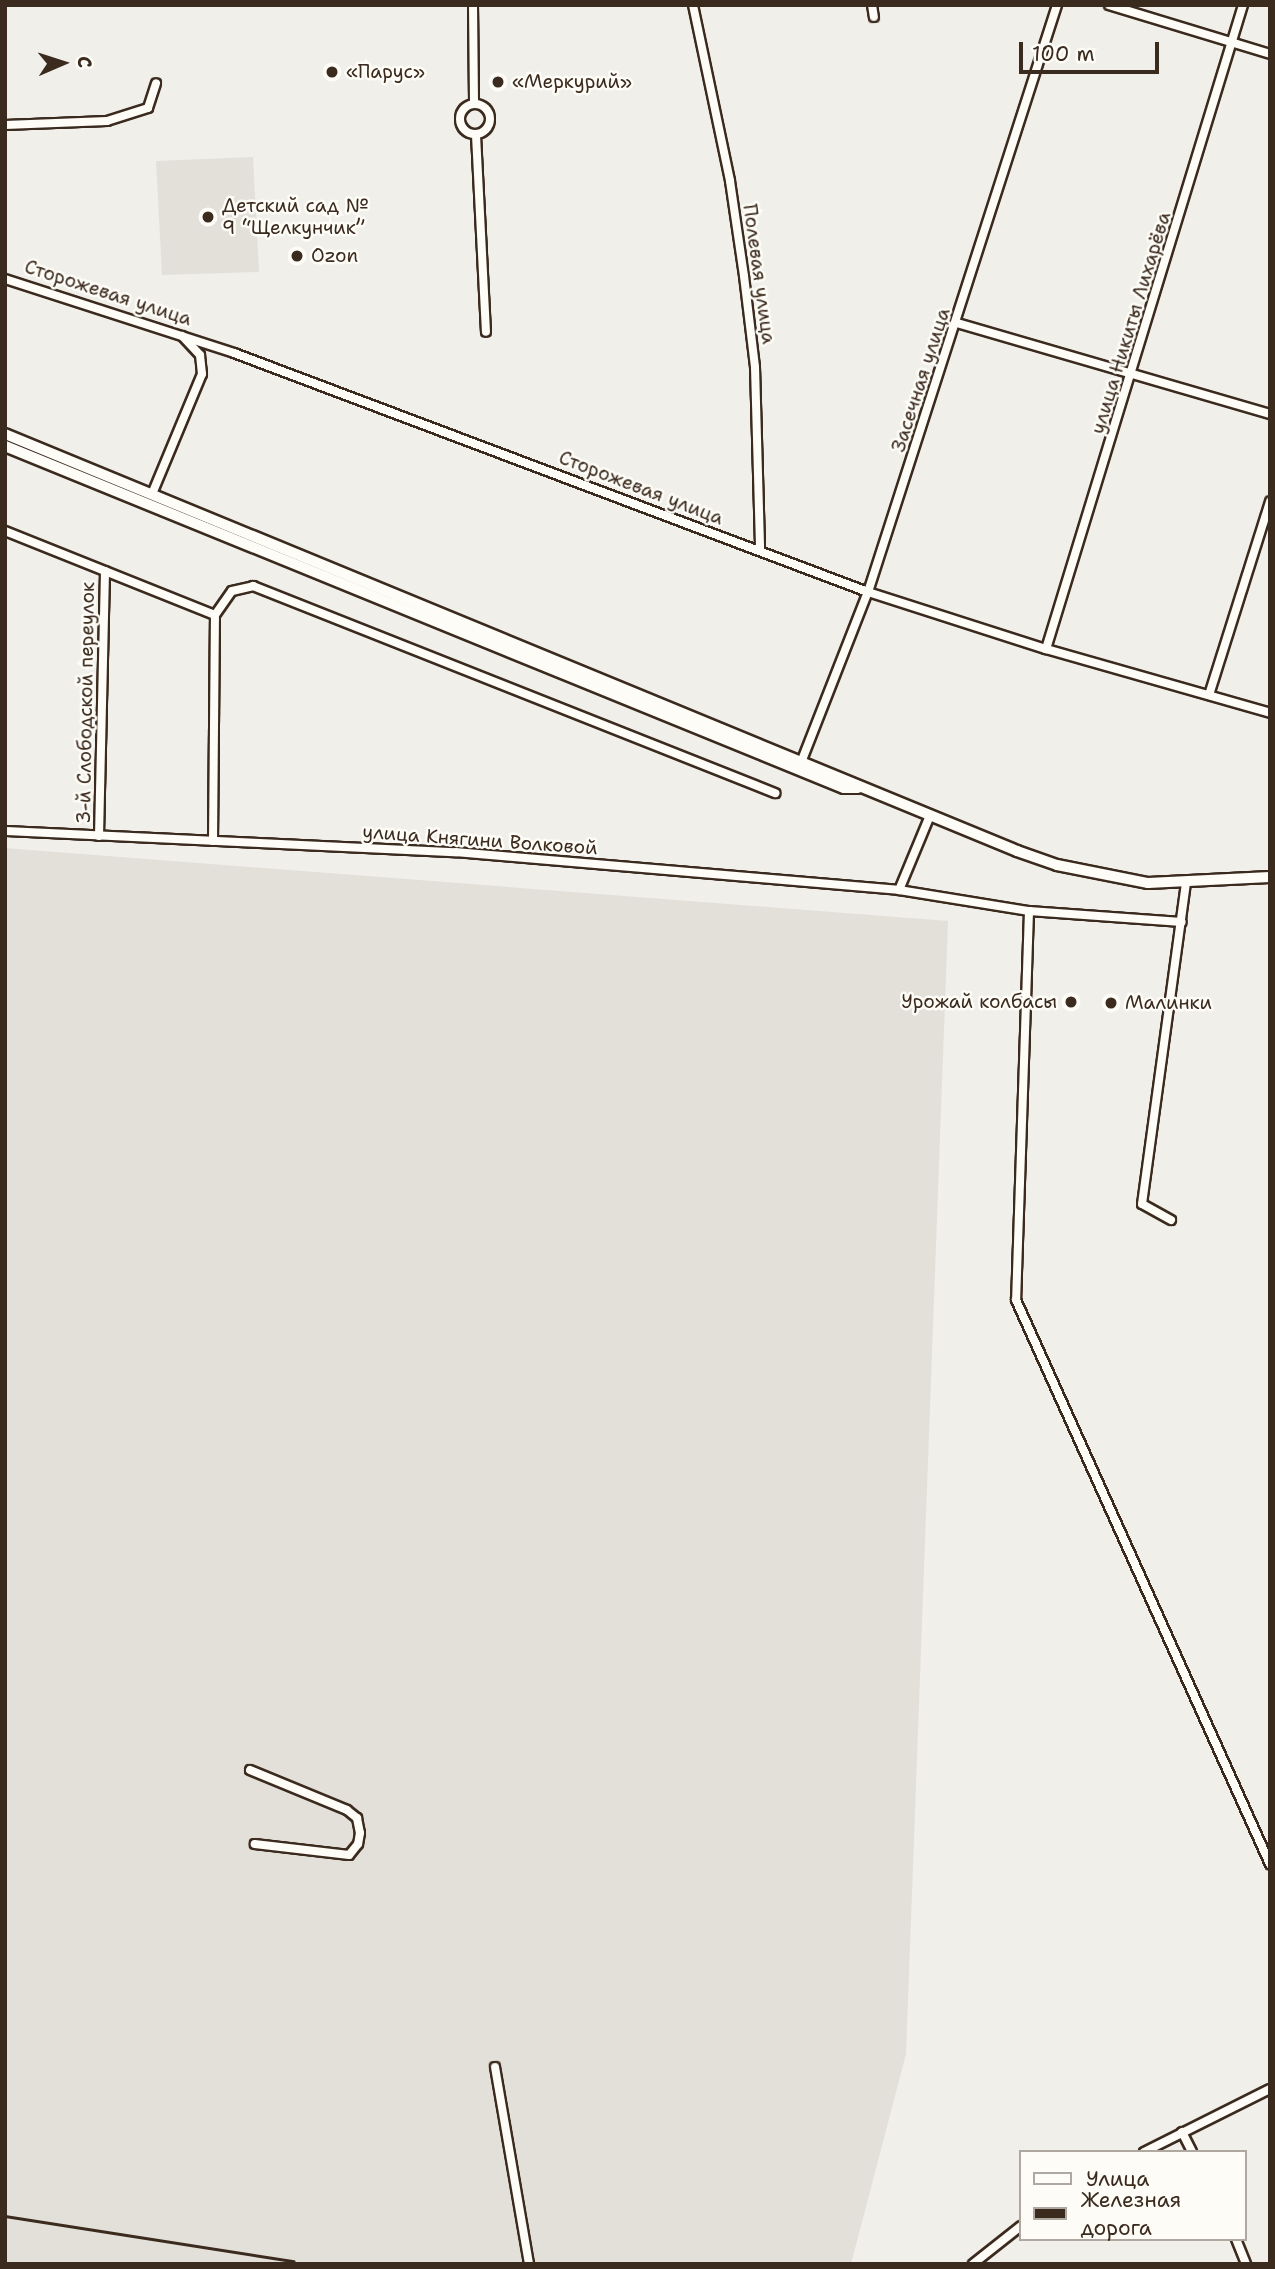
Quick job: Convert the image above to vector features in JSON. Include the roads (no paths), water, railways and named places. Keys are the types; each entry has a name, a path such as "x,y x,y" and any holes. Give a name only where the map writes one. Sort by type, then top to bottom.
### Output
{"main road":[{"path":"5,433 847,778 858,788 929,818 1057,865 1147,883 1270,877"},
{"path":"5,446 844,788 858,788"}],"street":[{"path":"473,5 474,104"},
{"name":"Полевая улица","path":"693,5 730,181 755,367 760,551"},
{"path":"872,5 874,17"},
{"name":"Засечная улица","path":"802,760 868,592 957,323 1057,5"},
{"path":"1109,5 1270,54"},
{"name":"улица Никиты Лихарёва","path":"1046,649 1133,372 1243,5"},
{"path":"5,125 107,121 148,108 156,83"},
{"path":"474,104 484,107 490,119 487,128 476,135 463,130 459,120 462,111 474,104"},
{"path":"476,135 486,332"},
{"name":"Сторожевая улица","path":"5,279 181,334 868,592 1046,649 1270,713"},
{"path":"957,323 1270,414"},
{"path":"152,494 202,374 200,355 181,334"},
{"path":"1209,695 1270,501"},
{"path":"5,531 215,615"},
{"name":"3-й Слободской переулок","path":"99,836 105,571"},
{"path":"213,841 215,615 232,591 253,586 775,793"},
{"path":"899,890 929,818"},
{"name":"улица Княгини Волковой","path":"5,831 456,852 899,890 1029,911 1182,922"},
{"path":"1171,1220 1142,1203 1186,882"},
{"path":"1029,911 1016,1300 1270,1864"},
{"path":"250,1770 347,1810 357,1818 360,1833 358,1844 349,1855 255,1844"},
{"path":"495,2067 529,2264"},
{"path":"1148,2150 1270,2089"},
{"path":"1182,2132 1191,2150"},
{"path":"973,2264 1020,2227"},
{"path":"1237,2241 1246,2264"}],"railway":[{"path":"5,2216 294,2261"}],"place":[{"name":"«Парус»","path":"332,72"},
{"name":"«Меркурий»","path":"498,82"},
{"name":"Детский сад № 9 “Щелкунчик”","path":"208,217"},
{"name":"Ozon","path":"297,256"},
{"name":"Урожай колбасы","path":"1071,1002"},
{"name":"Малинки","path":"1111,1003"}]}
